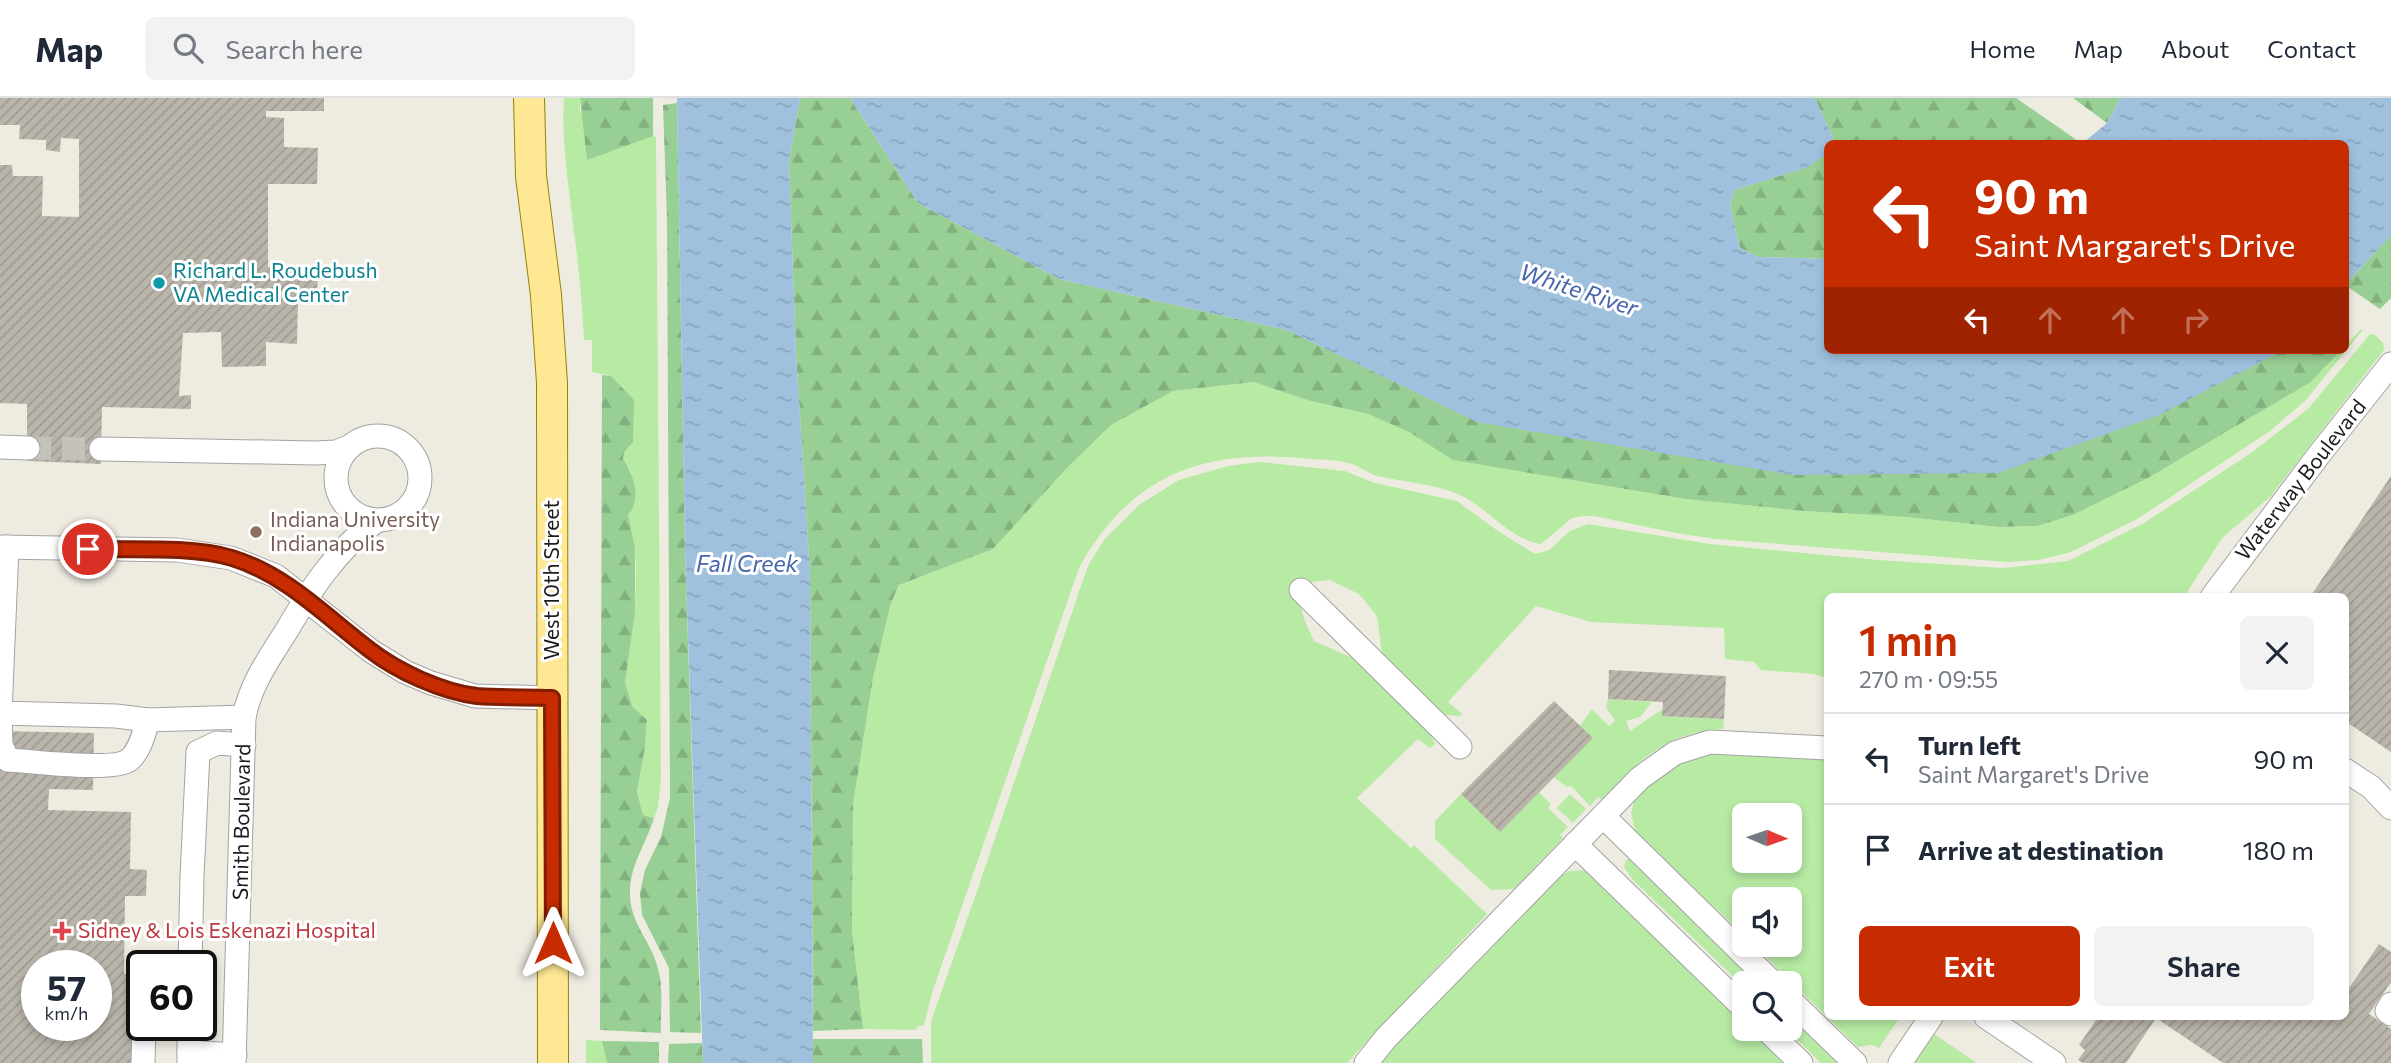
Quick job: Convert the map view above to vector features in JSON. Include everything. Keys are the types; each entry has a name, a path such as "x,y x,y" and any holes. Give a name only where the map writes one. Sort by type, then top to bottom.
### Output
{"main road":[{"name":"West 10th Street","path":"528,98 531,176 552,383 553,1063"}],"street":[{"name":"Waterway Boulevard","path":"2215,593 2391,364"},
{"path":"102,449 315,453 336,452 371,436 382,436 396,440 408,448 416,460 421,474 414,502 390,519 376,520 339,506 337,468 342,456 351,446"},
{"path":"0,447 28,448"},
{"name":"Smith Boulevard","path":"234,1059 244,717 256,679 306,598 358,534 376,520"},
{"path":"148,720 142,741 130,760 112,766 8,760 1,745 4,547 177,550 231,558 276,576 371,651 405,672 475,696 552,698"},
{"path":"1301,590 1460,747"},
{"path":"1,713 116,716 148,720 244,717"},
{"path":"1366,1063 1386,1038 1640,778 1675,753 1710,742 1824,748"},
{"path":"190,950 198,752 217,743 244,746"},
{"path":"2349,773 2371,787 2391,808"},
{"path":"1604,817 1761,971"},
{"path":"1576,844 1732,996"},
{"path":"2391,1004 2386,1011 2391,1014"},
{"path":"1802,1012 1855,1063"},
{"path":"1900,1063 1929,1020"},
{"path":"1990,1020 2054,1063"},
{"path":"143,1063 144,1041"},
{"path":"1778,1041 1801,1063"},
{"path":"189,1058 234,1059"}],"green space":[{"path":"564,98 580,98 580,112 656,137 661,779 654,818 643,815 637,792 647,720 632,706 625,682 635,613 635,547 628,515 631,472 623,460 624,452 611,376 592,372 592,340 584,340 565,148"},
{"path":"580,98 653,98 653,136 587,160"},
{"path":"800,98 850,98 918,203 1059,279 1287,330 1478,422 2258,354 2337,354 2311,382 2148,478 2073,515 2037,526 1999,527 1685,499 1453,460 1409,432 1368,414 1307,400 1254,382 1173,391 1111,425 1067,468 993,549 899,585 891,603 873,678 853,805 852,930 863,1029 813,1031 810,573 796,354 789,161"},
{"path":"1812,98 2016,98 2077,140 1833,140 1815,99"},
{"path":"2073,98 2121,98 2107,123"},
{"path":"677,103 685,551 701,1033 670,1032 669,968 642,915 640,893 645,870 661,837 670,798 667,219 663,105"},
{"path":"1824,156 1824,259 1758,257 1740,248 1730,206 1734,190 1807,167"},
{"path":"2391,235 2391,298 2380,309 2349,288 2349,281"},
{"path":"2361,329 2349,347 2349,342"},
{"path":"2374,334 2383,343 2384,350 2270,497 2222,538 2187,593 1824,593 1824,677 1761,670 1754,662 1725,659 1724,628 1591,622 1536,606 1448,702 1462,714 1460,716 1443,715 1383,662 1377,616 1359,594 1330,580 1302,583 1301,606 1314,641 1353,658 1427,727 1435,744 1430,748 1418,739 1357,798 1411,848 1414,845 1487,914 1347,1063 931,1063 931,1021 1089,564 1104,540 1139,505 1179,480 1228,466 1260,462 1345,471 1375,483 1457,501 1535,554 1549,550 1570,531 1588,524 1710,544 1878,560 2003,568 2068,561 2144,523 2251,453 2309,408 2369,335"},
{"path":"2337,354 2343,354 2305,401 2270,431 2139,518 2071,552 2039,560 2007,562 1716,539 1594,516 1572,518 1541,544 1519,536 1480,507 1451,491 1377,476 1356,465 1343,462 1265,456 1200,465 1171,476 1145,491 1121,511 1099,537 1079,568 932,993 924,1025 916,1030 863,1029 852,930 853,805 873,678 891,603 899,585 993,549 1067,468 1111,425 1173,391 1254,382 1307,400 1368,414 1409,432 1571,480 1685,499 1999,527 2037,526 2073,515 2148,478 2311,382"},
{"path":"602,375 611,376 634,400 633,442 624,452 623,459 635,487 635,501 628,515 635,547 635,613 625,682 632,706 647,720 637,792 643,815 654,818 632,874 630,894 637,924 655,959 660,977 661,1033 600,1030"},
{"path":"1608,699 1652,702 1640,717 1626,721 1630,731 1663,709 1663,716 1724,719 1723,729 1685,736 1655,751 1641,761 1602,800 1598,797 1590,806 1571,786 1567,787 1553,777 1592,709 1609,726 1615,721 1606,707"},
{"path":"1733,749 1824,752 1824,1014 1802,992 1802,971 1780,971 1766,957 1802,957 1802,887 1732,887 1732,924 1636,834 1631,813 1635,798 1693,754"},
{"path":"1538,791 1551,804 1548,808 1568,827 1560,835 1563,838 1514,889 1491,890 1435,839 1435,821 1461,794 1500,831"},
{"path":"1570,794 1586,809 1573,823 1557,808"},
{"path":"1630,858 1732,952 1732,957 1737,957 1752,971 1732,971 1732,975 1632,879 1624,867 1626,860"},
{"path":"1588,870 1732,1007 1732,1041 1767,1041 1789,1063 1377,1063 1549,883 1569,871"},
{"path":"1802,1020 1846,1063 1821,1063 1798,1041 1802,1041"},
{"path":"1830,1020 1898,1020 1879,1048 1872,1045 1858,1047"},
{"path":"1934,1034 1977,1063 1915,1063"},
{"path":"813,1039 922,1039 923,1063 813,1063"},
{"path":"586,1040 602,1041 607,1063 586,1063"},
{"path":"602,1041 659,1042 659,1063 607,1063"},
{"path":"702,1043 703,1063 668,1063 669,1044"}],"water":[{"name":"Fall Creek","path":"677,98 800,98 789,161 796,354 810,573 813,1063 703,1063 685,551"},
{"name":"White River","path":"850,98 1812,98 1815,99 1833,138 1824,140 1824,156 1808,167 1734,190 1730,206 1740,248 1758,257 1824,259 1824,354 2276,354 2159,415 1998,473 1793,475 1477,422 1287,330 1059,279 918,203"},
{"path":"2121,98 2391,98 2391,235 2349,281 2349,140 2087,140 2107,123"}],"building":[{"name":"Richard L. Roudebush VA Medical Center","path":"0,98 324,98 324,111 266,111 266,117 284,118 284,147 318,148 317,184 268,184 268,267 318,266 317,300 298,300 297,344 266,342 266,366 222,367 221,332 183,333 179,396 191,395 191,409 102,407 101,464 27,461 27,404 0,403 0,165 12,165 13,176 43,176 42,216 79,217 79,139 61,138 60,152 46,150 46,140 19,139 20,125 0,125"},
{"path":"2391,476 2391,752 2349,724 2349,593 2313,593"},
{"path":"1609,670 1726,676 1724,719 1662,716 1663,702 1608,699"},
{"path":"1554,701 1593,738 1500,832 1461,794"},
{"name":"Sidney & Lois Eskenazi Hospital","path":"0,731 94,733 93,790 49,789 48,810 131,812 130,869 147,870 146,896 125,896 126,1041 138,1041 138,1063 0,1063"},
{"path":"2379,944 2391,952 2391,982 2369,1014 2391,1029 2391,1063 2223,1063 2159,1020 2349,1020 2349,988"},
{"path":"2096,1020 2155,1020 2126,1063 2083,1063 2078,1060 2085,1050 2079,1045"}],"tunnel":[{"path":"28,448 101,449"}],"place":[{"name":"Richard L. Roudebush VA Medical Center","path":"159,283"},
{"name":"Indiana University Indianapolis","path":"256,532"},
{"name":"Sidney & Lois Eskenazi Hospital","path":"62,931"}],"route":[{"path":"88,549 177,550 231,558 276,576 371,651 405,672 475,696 552,698 553,943"}]}
